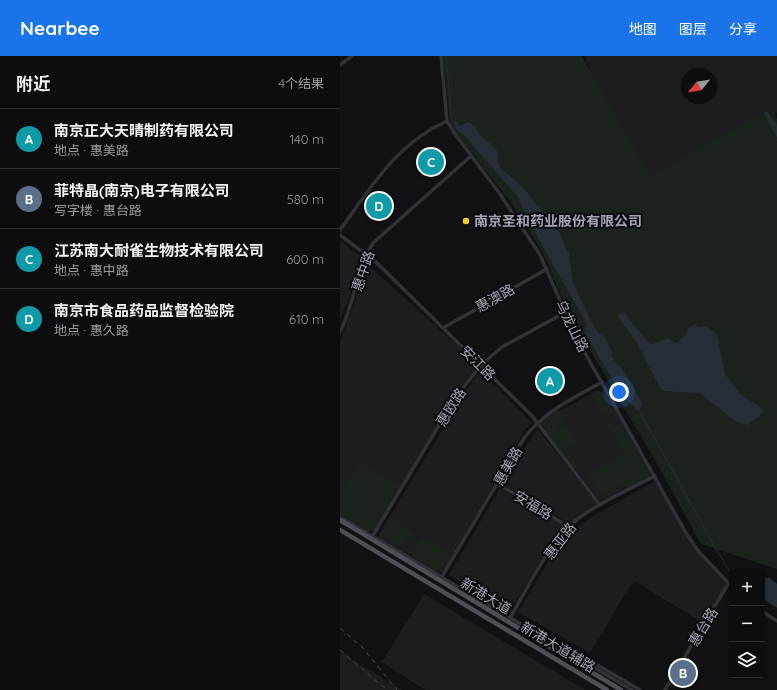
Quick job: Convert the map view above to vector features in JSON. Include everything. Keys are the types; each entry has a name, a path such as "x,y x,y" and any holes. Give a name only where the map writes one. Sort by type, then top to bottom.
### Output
{"main road":[{"name":"新港大道","path":"340,520 621,690"},
{"name":"新港大道","path":"340,530 607,690"}],"street":[{"path":"340,65 352,56"},
{"name":"乌龙山路","path":"441,56 447,121 508,206 540,255 564,313 654,476 699,552 728,584"},
{"path":"340,230 385,167 398,153 447,121"},
{"name":"惠中路","path":"340,332 347,317 366,254 373,243 382,233 471,156"},
{"name":"安江路","path":"340,235 366,254 481,365 536,422 600,505"},
{"name":"惠澳路","path":"443,328 547,269"},
{"name":"惠欧路","path":"372,537 456,397 481,365 502,347 564,313"},
{"name":"惠美路","path":"441,578 524,438 536,422 556,408 602,382"},
{"name":"惠亚路","path":"510,618 554,546 569,527 579,518 600,505 654,476"},
{"name":"安福路","path":"498,484 569,527"},
{"name":"新港大道辅路","path":"340,517 632,690"},
{"name":"惠台路","path":"665,690 728,584"},
{"path":"765,613 777,621"},
{"path":"584,662 589,660 640,690"}],"shaded area":[{"path":"443,56 582,56 650,176 771,108 777,119 777,569 701,544 656,462 568,312 543,253 510,201 457,134 450,122"},
{"path":"585,56 777,56 777,112 650,181 607,105"},
{"path":"767,111 777,125 777,138 764,113"},
{"path":"453,122 457,122 459,126 468,122 474,125 480,135 495,148 498,153 498,163 501,169 521,185 559,232 569,254 573,283 591,321 598,333 604,335 613,354 611,355 617,365 620,365 642,403 638,411 622,396 585,333 587,324 543,247 517,196 464,135 457,130"},
{"path":"340,241 360,256 350,296 340,318"},
{"path":"368,265 478,366 459,388 375,530 368,532 340,515 340,342"},
{"path":"625,312 634,326 650,344 667,338 677,343 686,335 689,327 696,324 698,327 706,326 717,334 725,374 741,395 758,405 764,412 748,425 735,421 700,393 663,391 660,388 637,343 618,317 618,314"},
{"path":"483,373 532,423 525,430 449,562 441,573 438,574 382,541 379,537 380,532 473,380 478,374"},
{"path":"597,390 605,393 650,472 647,476 601,502 541,424 549,417"},
{"path":"598,391 604,393 613,410 604,415 591,396"},
{"path":"558,410 565,422 554,428 556,431 565,425 567,426 577,443 567,449 577,467 574,469 540,423"},
{"path":"610,420 614,426 620,423 650,474 650,477 627,489 625,483 603,495 587,474 624,454 607,423"},
{"path":"538,429 598,505 572,523 568,523 504,485 504,482 525,447"},
{"path":"360,464 363,464 400,486 376,527 372,531 368,531 340,514 340,484 346,487"},
{"path":"655,481 695,549 725,584 703,623 636,582 631,584 590,653 518,612 557,547 566,536 588,519"},
{"path":"500,488 562,525 510,612 449,575"},
{"path":"390,517 415,533 411,540 406,537 400,546 382,535 381,531"},
{"path":"422,537 449,552 454,544 456,545 440,572 411,556"},
{"path":"765,578 770,578 777,584 777,608 765,600"},
{"path":"424,594 584,690 425,690 382,662"},
{"path":"340,652 348,657 402,690 340,690"}],"waterway":[{"path":"446,56 453,122"},
{"path":"639,410 729,570"}],"railway":[{"path":"340,628 363,648 397,690"},
{"path":"340,650 387,690"}],"place":[{"name":"江苏南大耐雀生物技术有限公司","path":"431,162"},
{"name":"南京市食品药品监督检验院","path":"379,206"},
{"name":"南京圣和药业股份有限公司","path":"466,221"},
{"name":"南京正大天晴制药有限公司","path":"550,381"},
{"name":"菲特晶(南京)电子有限公司","path":"683,673"}]}
